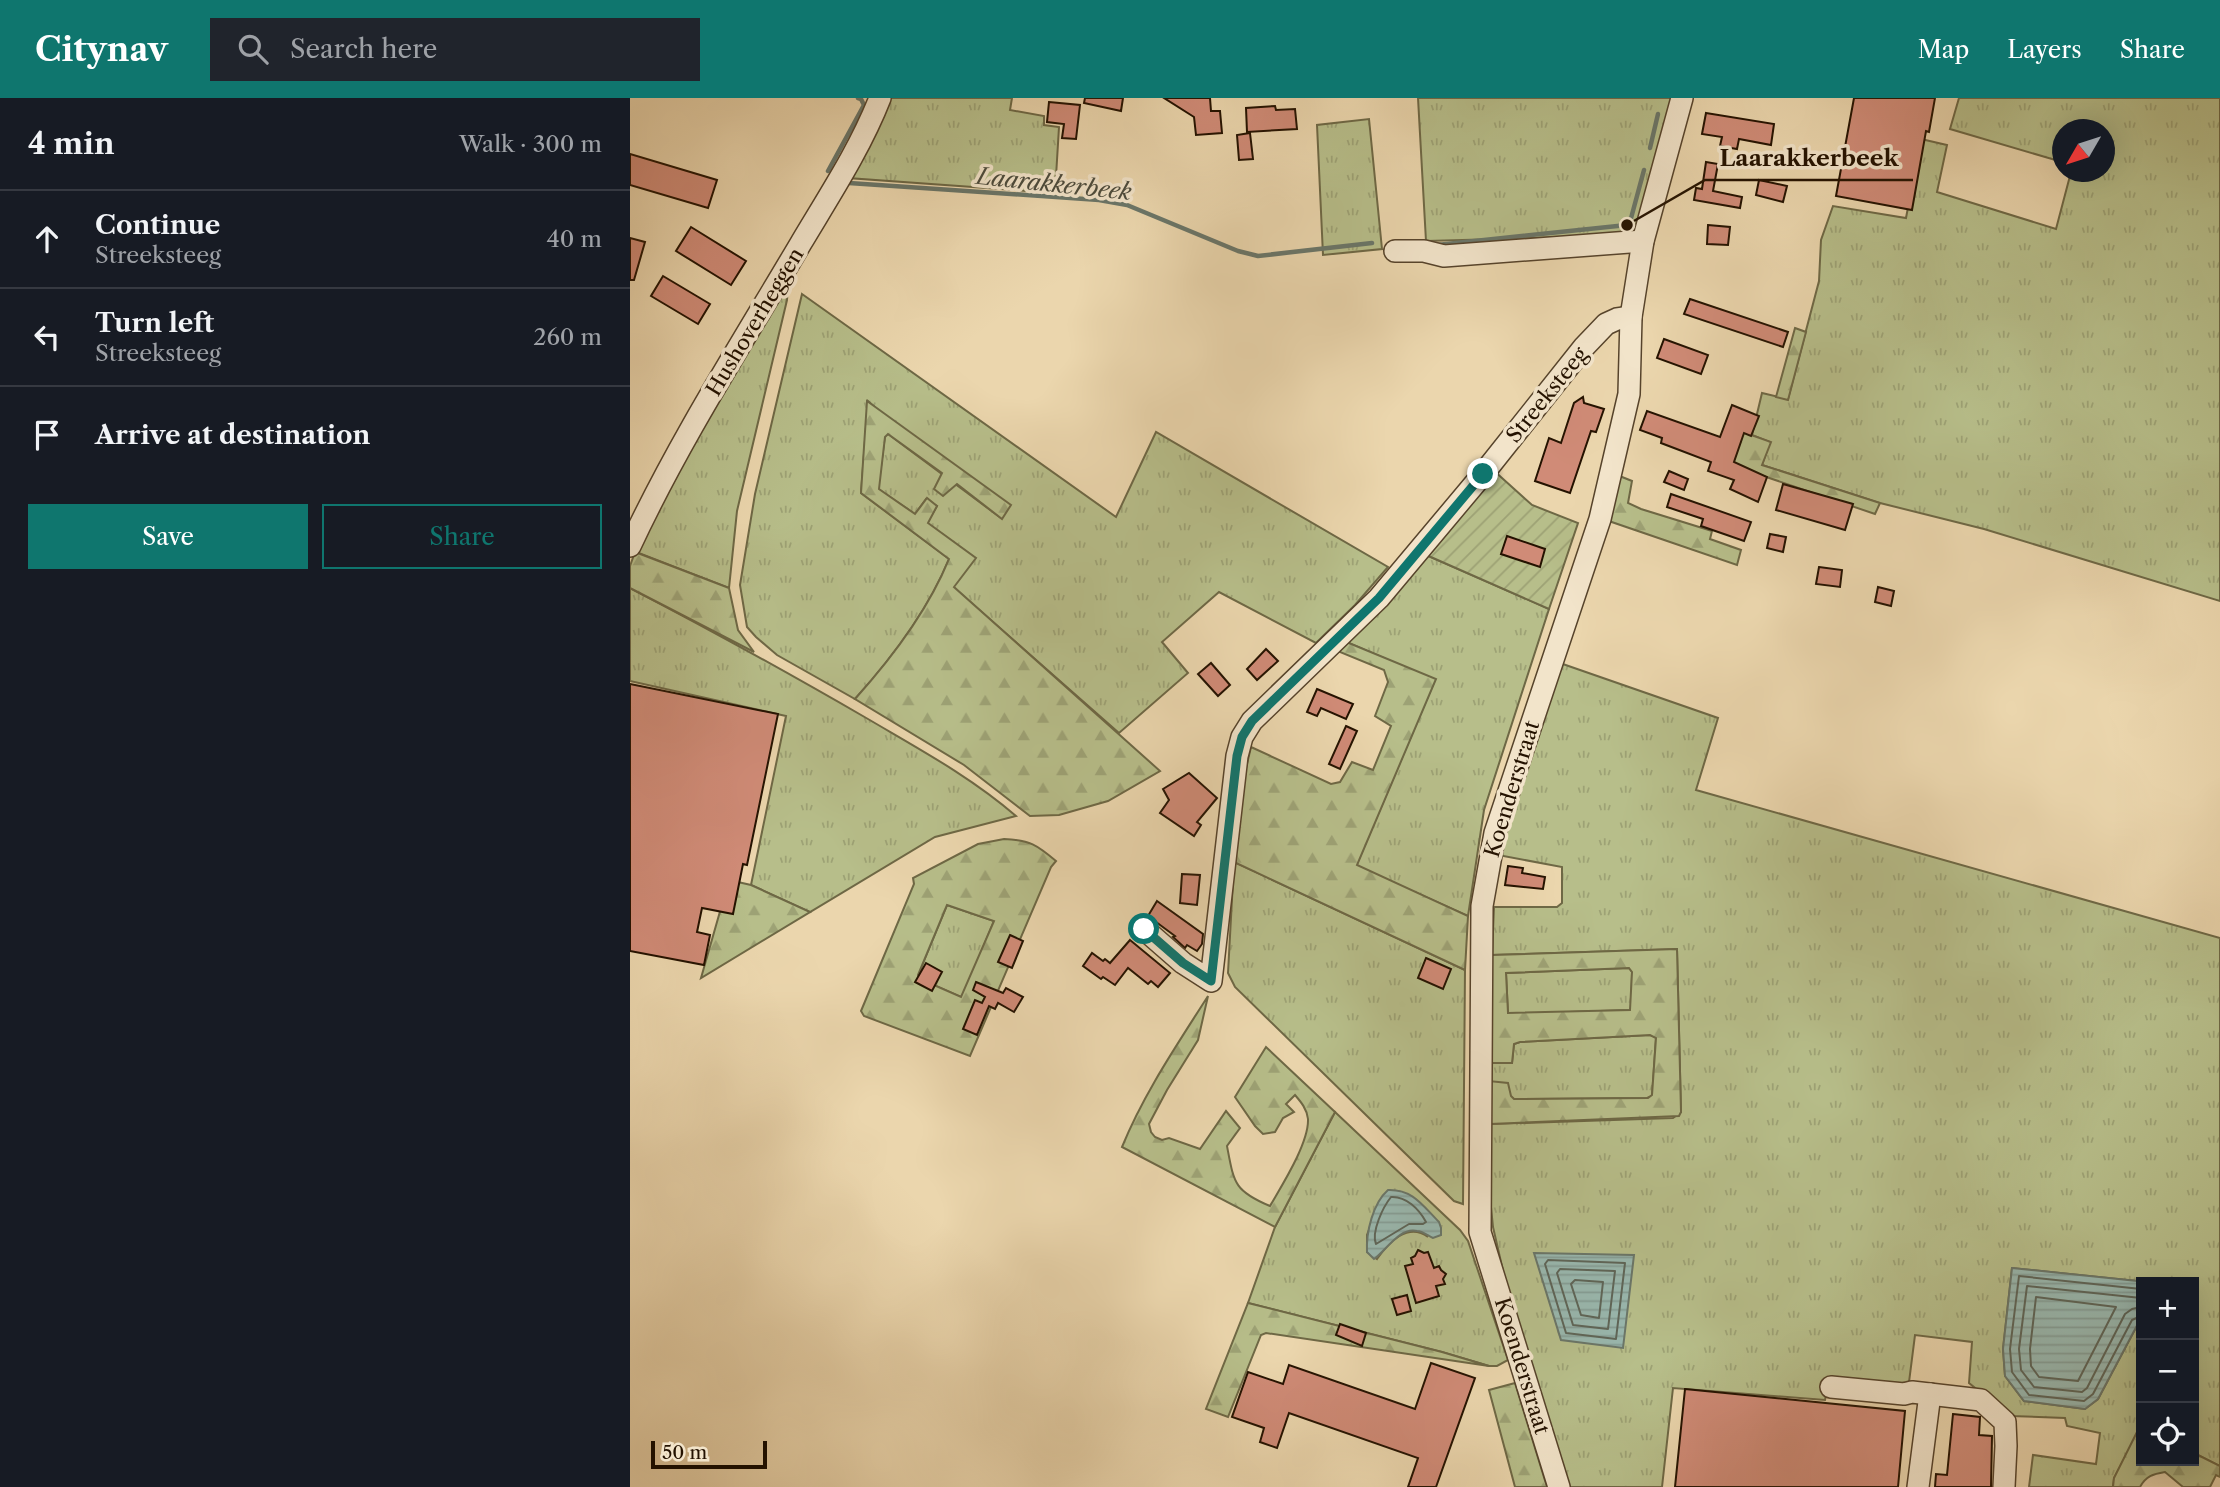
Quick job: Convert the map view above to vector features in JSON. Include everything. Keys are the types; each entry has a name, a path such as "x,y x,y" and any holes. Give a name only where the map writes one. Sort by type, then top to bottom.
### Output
{"street":[{"name":"Hushoverheggen","path":"630,546 650,502 708,399 850,160 880,98"},
{"name":"Koenderstraat","path":"1559,1487 1480,1232 1482,905 1495,833 1600,519 1629,394 1631,317 1643,241 1682,98"},
{"path":"1395,251 1424,251 1444,256 1643,241"},
{"name":"Streeksteeg","path":"1144,929 1183,963 1211,981 1237,756 1242,737 1252,721 1379,598 1591,339 1606,324 1631,317"},
{"path":"1831,1387 1981,1400 2005,1422 2004,1487"},
{"path":"1918,1487 1930,1394"}],"green space":[{"path":"888,98 1012,98 1010,110 1044,116 1044,125 1059,127 1055,193 848,178"},
{"path":"1418,98 1674,98 1635,235 1426,241"},
{"path":"1959,98 2220,98 2220,601 1984,529 1880,503 1762,465 1770,442 1752,435 1762,393 1788,399 1819,281 1821,240 1833,206 1906,218 1921,139 1947,145 1937,192 2056,229 2068,182 2115,182 2115,119 2052,119 2052,159 1950,129"},
{"path":"1369,119 1382,249 1323,255 1317,125"},
{"path":"783,283 788,286 787,300 737,511 729,588 636,552 665,488"},
{"path":"802,294 1116,517 1156,432 1388,567 1355,605 1316,643 1219,592 1162,642 1188,673 1119,733 953,587 975,558 927,523 937,506 926,499 915,514 878,489 885,436 888,434 1001,518 868,401 861,493 949,559 931,597 908,633 855,699 777,655 756,637 747,627 740,585 755,494"},
{"path":"1795,328 1806,332 1788,400 1776,397"},
{"path":"867,401 1011,505 1002,519 957,484 943,496 934,489 942,473 888,434 885,437 879,489 915,514 927,498 937,506 928,523 976,558 954,587 1160,771 1108,801 1059,815 1030,816 964,765 855,699 908,633 931,597 949,559 861,493"},
{"path":"1740,431 1771,442 1762,465 1880,503 1875,514 1731,465"},
{"path":"1492,469 1532,505 1578,523 1549,609 1424,554"},
{"path":"1617,475 1632,481 1628,503 1712,531 1710,539 1741,550 1737,565 1603,519"},
{"path":"635,552 729,588 738,630 754,652 630,588 630,566"},
{"path":"1424,554 1549,609 1484,810 1468,916 1356,866 1435,680 1344,641"},
{"path":"630,588 750,652 906,741 963,776 1016,816 935,837 810,912 751,885 786,716 630,681"},
{"path":"1344,641 1436,679 1357,865 1468,916 1465,970 1234,862 1243,781 1251,747 1331,784 1340,782 1352,762 1373,770 1391,726 1375,716 1388,682 1384,670 1335,650"},
{"path":"1557,662 1718,718 1696,790 2220,938 2220,1466 2199,1456 2199,1277 2136,1277 2136,1281 2012,1268 2003,1349 2005,1376 2024,1401 2085,1409 2098,1399 2136,1327 2136,1436 2114,1478 2113,1487 2029,1487 2033,1455 2096,1464 2100,1433 2067,1426 2065,1418 2010,1416 1969,1383 1972,1342 1915,1335 1908,1390 1829,1382 1825,1400 1673,1388 1662,1487 1568,1487 1504,1275 1493,1227 1490,1197 1490,1124 1673,1118 1681,1112 1677,949 1492,955 1494,907 1557,907 1562,903 1562,867 1498,855"},
{"path":"1004,839 1027,842 1056,861 1051,867 970,1056 864,1016 861,1011 914,884 913,878 978,844","holes":["947,905 994,921 961,997 920,979 918,975"]},
{"path":"1234,862 1465,970 1463,1204 1454,1201 1235,987 1228,973"},
{"path":"729,880 751,885 810,912 701,978"},
{"path":"947,905 994,921 961,997 920,979 918,975"},
{"path":"1677,949 1679,1116 1490,1124 1489,1081 1508,1083 1514,1099 1648,1098 1652,1095 1656,1038 1650,1035 1520,1042 1514,1044 1512,1063 1489,1063 1492,955","holes":["1629,968 1632,972 1630,1010 1508,1013 1506,973"]},
{"path":"1629,968 1632,972 1631,1010 1508,1014 1506,973"},
{"path":"1208,996 1198,1040 1149,1124 1151,1132 1162,1140 1169,1138 1200,1149 1226,1111 1240,1128 1227,1146 1234,1177 1249,1196 1270,1206 1300,1152 1308,1119 1305,1109 1295,1095 1286,1104 1294,1112 1283,1118 1275,1132 1263,1134 1235,1097 1266,1047 1335,1112 1275,1227 1122,1147 1151,1088"},
{"path":"1650,1035 1656,1037 1652,1096 1647,1098 1514,1099 1489,1081 1489,1063 1512,1063 1514,1044 1520,1042"},
{"path":"1335,1112 1460,1230 1468,1241 1508,1360 1497,1366 1489,1366 1248,1303 1275,1227","holes":["1380,1201 1428,1237 1421,1233 1406,1233 1387,1246 1377,1259 1367,1252 1367,1235"]},
{"path":"1248,1303 1489,1366 1266,1333 1261,1335 1228,1417 1206,1409"},
{"path":"1515,1383 1547,1487 1515,1487 1489,1390"},
{"path":"2136,1434 2136,1466 2199,1466 2199,1456 2220,1466 2220,1477 2216,1475 2210,1487 2183,1487 2165,1472 2150,1476 2140,1487 2113,1487 2114,1478"}],"water":[{"path":"1388,1190 1404,1192 1417,1200 1439,1222 1441,1235 1433,1238 1419,1231 1404,1233 1374,1259 1367,1252 1369,1227 1378,1202"},
{"path":"1534,1253 1634,1255 1623,1348 1561,1340"},
{"path":"2012,1268 2136,1281 2136,1327 2098,1399 2085,1409 2024,1401 2005,1376 2003,1349"}],"building":[{"path":"1085,98 1123,98 1121,111 1084,103"},
{"path":"1164,98 1210,98 1211,111 1220,111 1222,133 1196,135 1194,117"},
{"path":"1854,98 1935,98 1929,132 1926,131 1912,210 1836,196"},
{"path":"1049,102 1080,105 1076,139 1062,138 1064,124 1047,122"},
{"path":"1275,106 1276,110 1295,109 1297,129 1247,132 1246,108"},
{"path":"1706,113 1774,124 1771,145 1739,139 1737,149 1720,146 1722,137 1702,134"},
{"path":"1250,133 1253,159 1239,160 1237,135"},
{"path":"630,154 717,180 708,208 630,185"},
{"path":"1706,162 1718,164 1713,191 1742,197 1740,208 1694,200 1696,188 1702,189"},
{"path":"1759,180 1787,186 1783,202 1756,195"},
{"path":"1708,225 1730,227 1728,245 1707,244"},
{"path":"691,227 746,261 731,285 676,251"},
{"path":"630,238 645,242 634,280 630,280"},
{"path":"663,276 710,304 698,324 651,296"},
{"path":"1690,299 1788,332 1783,347 1684,314"},
{"path":"1664,339 1708,355 1701,374 1657,358"},
{"path":"1583,397 1584,403 1604,409 1596,432 1591,431 1570,493 1535,481 1549,438 1561,443 1574,403"},
{"path":"1732,405 1759,416 1751,436 1744,433 1734,462 1767,477 1758,502 1730,489 1734,480 1708,471 1711,462 1661,443 1662,438 1640,430 1647,411 1720,437"},
{"path":"1669,471 1688,479 1684,490 1664,482"},
{"path":"1783,484 1853,504 1845,530 1776,510"},
{"path":"1671,494 1751,522 1744,541 1701,526 1703,519 1667,507"},
{"path":"1770,534 1786,537 1783,552 1767,548"},
{"path":"1507,536 1545,549 1540,567 1501,554"},
{"path":"1819,567 1842,570 1840,587 1816,584"},
{"path":"1878,587 1894,591 1891,606 1875,602"},
{"path":"1266,649 1278,661 1257,680 1247,669"},
{"path":"1211,663 1230,685 1218,696 1198,674"},
{"path":"630,684 778,714 747,865 743,864 733,914 702,908 697,932 710,935 704,965 630,951"},
{"path":"1317,689 1353,704 1346,719 1321,708 1317,716 1307,712"},
{"path":"1346,726 1357,731 1340,769 1329,764"},
{"path":"1189,773 1217,798 1197,822 1201,825 1194,836 1160,813 1169,800 1163,789"},
{"path":"1508,866 1523,868 1522,873 1545,877 1543,889 1505,885"},
{"path":"1182,874 1200,875 1197,905 1180,903"},
{"path":"1157,901 1203,934 1202,944 1197,951 1187,945 1185,948 1173,937 1175,936 1148,916"},
{"path":"1010,935 1023,941 1012,968 998,962"},
{"path":"1130,940 1170,973 1158,987 1151,981 1148,984 1128,968 1115,985 1083,966 1092,953 1110,963"},
{"path":"1426,958 1451,969 1443,989 1418,978"},
{"path":"926,963 942,972 932,991 915,982"},
{"path":"976,982 1003,993 1006,988 1023,997 1014,1012 998,1003 995,1009 989,1006 977,1035 963,1029 975,1000 982,1003 985,997 973,990"},
{"path":"1418,1250 1428,1252 1434,1268 1439,1266 1446,1274 1443,1279 1445,1284 1436,1286 1439,1296 1416,1303 1405,1266 1413,1264 1411,1258"},
{"path":"1407,1295 1411,1311 1397,1315 1392,1299"},
{"path":"1340,1324 1366,1333 1362,1346 1336,1335"},
{"path":"1431,1363 1475,1378 1436,1487 1408,1487 1418,1458 1289,1413 1277,1448 1260,1442 1264,1428 1232,1417 1248,1372 1283,1384 1289,1365 1415,1409"},
{"path":"1685,1389 1905,1411 1898,1487 1675,1487"},
{"path":"1953,1414 1980,1417 1979,1435 1992,1436 1991,1487 1935,1487 1936,1474 1947,1475"}],"waterway":[{"name":"Laarakkerbeek","path":"828,171 864,105 858,98"},
{"name":"Laarakkerbeek","path":"1650,148 1658,114"},
{"name":"Laarakkerbeek","path":"1437,245 1627,225 1644,170"},
{"name":"Laarakkerbeek","path":"849,183 1099,200 1127,205 1238,251 1258,256 1372,243"}],"place":[{"name":"Laarakkerbeek","path":"1627,225"}],"route":[{"path":"1144,929 1183,963 1211,981 1237,756 1242,737 1252,721 1379,598 1483,474"}]}
